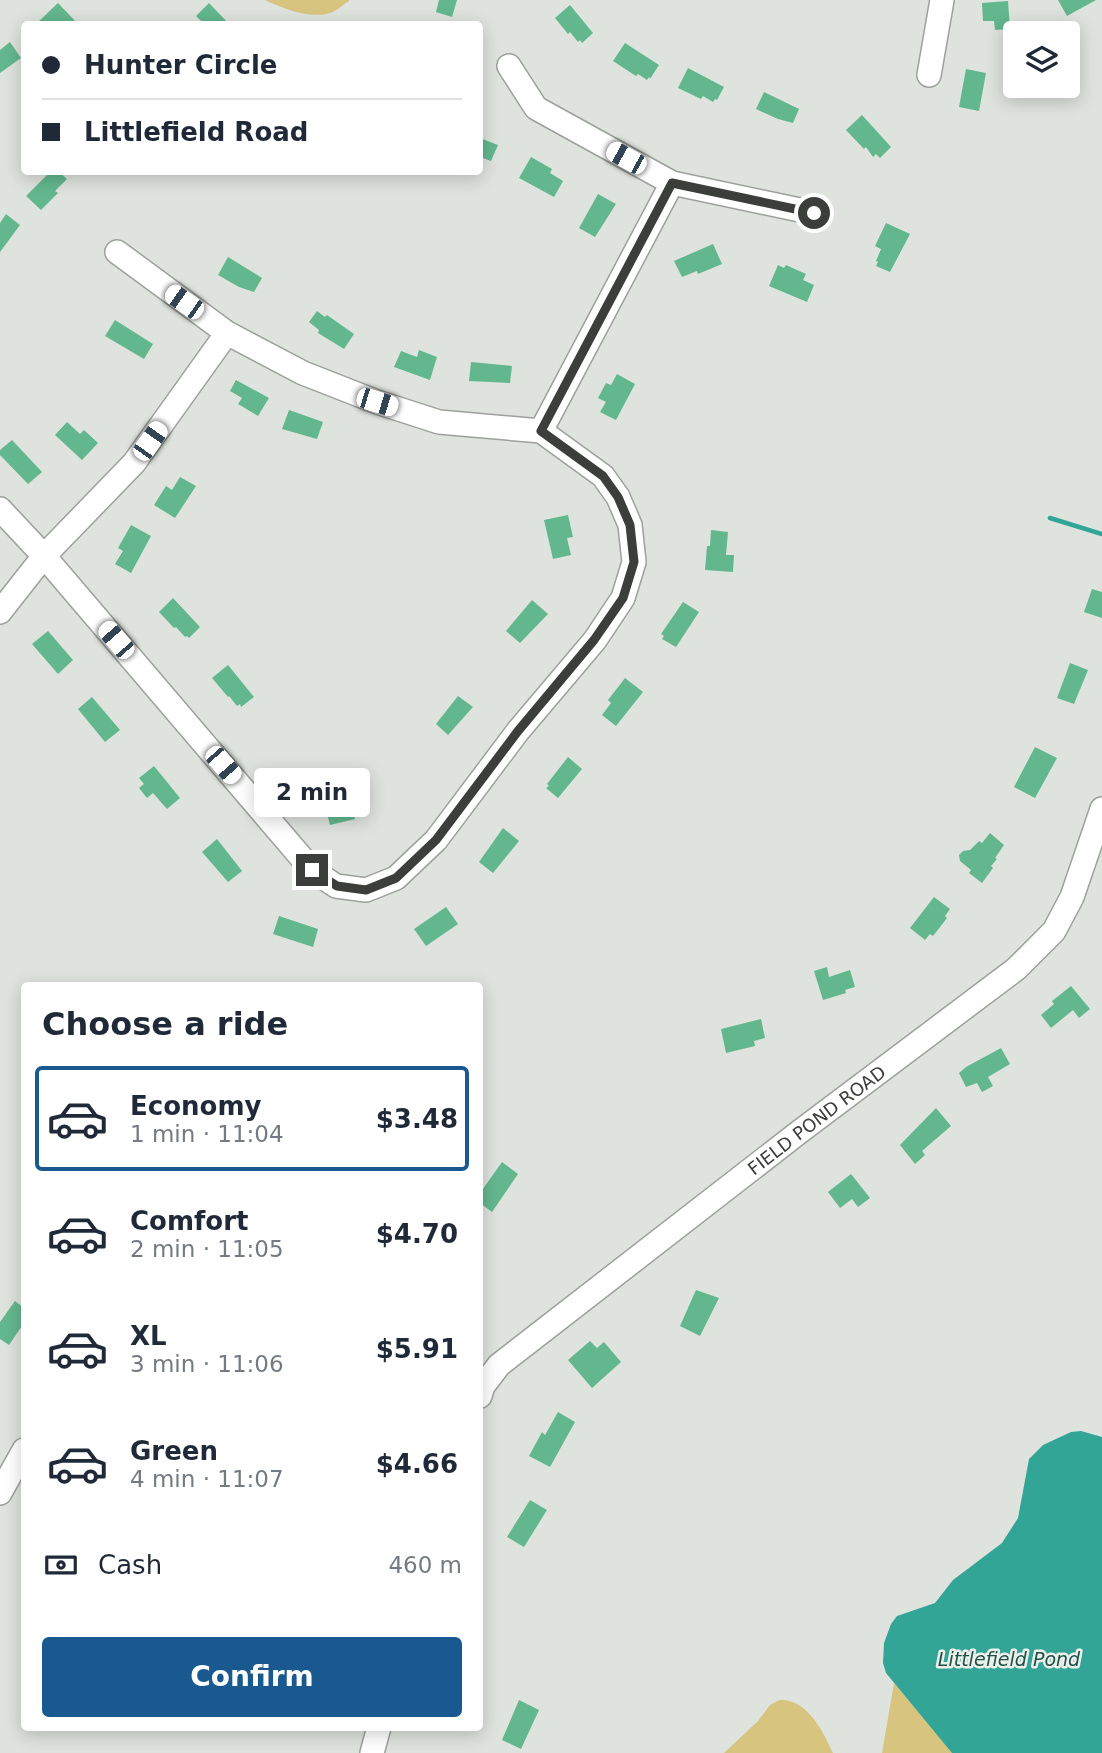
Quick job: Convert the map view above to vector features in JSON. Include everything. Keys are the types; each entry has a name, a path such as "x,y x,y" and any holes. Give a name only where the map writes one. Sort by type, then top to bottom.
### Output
{"street":[{"path":"929,75 942,0"},
{"path":"509,66 536,108 672,183 814,213"},
{"path":"541,431 672,183"},
{"path":"0,509 44,556 312,870 337,886 366,890 396,878 436,840 518,731 594,640 623,598 634,562 630,525 618,497 603,476 541,431 439,422 377,402 303,373 227,332 117,252"},
{"path":"0,612 44,556 134,463 227,332"},
{"name":"FIELD POND ROAD","path":"483,1388 499,1365 798,1133 1016,969 1054,931 1066,909 1102,809"},
{"path":"0,1493 21,1455"},
{"path":"372,1753 378,1731"}],"shaded area":[{"path":"265,0 349,1 333,12 314,15 288,10"},
{"path":"894,1683 945,1743 952,1753 882,1753"},
{"path":"779,1700 798,1704 806,1710 819,1726 833,1753 724,1753 758,1721 770,1705"}],"water":[{"name":"Littlefield Pond","path":"1081,1431 1102,1437 1102,1753 952,1753 886,1673 883,1663 884,1643 891,1624 897,1616 935,1603 953,1580 1002,1543 1018,1518 1029,1459 1043,1445 1071,1432"}],"building":[{"path":"439,0 457,0 452,17 436,12"},
{"path":"1058,0 1096,0 1067,16"},
{"path":"1008,1 1009,21 1003,21 1003,29 995,30 994,21 983,21 982,3"},
{"path":"58,3 75,21 39,21"},
{"path":"209,3 226,21 201,21 196,16"},
{"path":"570,5 593,33 582,43 570,32 568,34 555,18"},
{"path":"10,42 21,58 0,73 0,50"},
{"path":"625,43 659,65 650,79 638,74 636,76 613,61"},
{"path":"688,68 724,87 717,100 713,102 703,96 701,99 678,88"},
{"path":"966,69 986,73 979,111 959,107"},
{"path":"764,92 799,109 793,123 756,109"},
{"path":"862,115 891,147 880,158 876,154 873,157 866,147 864,149 846,130"},
{"path":"483,139 498,145 491,161 483,158"},
{"path":"531,157 552,169 550,173 563,181 554,197 519,178"},
{"path":"47,175 62,175 67,179 55,191 58,193 41,210 26,196"},
{"path":"598,194 616,204 595,237 579,228"},
{"path":"6,214 20,225 0,252 0,223"},
{"path":"886,223 910,234 890,272 876,266 881,249 875,246"},
{"path":"713,244 722,264 682,277 674,261"},
{"path":"228,257 262,278 254,292 218,275"},
{"path":"778,265 784,268 786,265 806,274 803,280 814,285 807,302 769,286"},
{"path":"317,311 354,334 344,349 318,333 319,330 309,322"},
{"path":"115,320 153,344 144,359 105,336"},
{"path":"419,350 437,357 430,380 394,367 401,351 417,357"},
{"path":"471,362 512,366 510,383 469,381"},
{"path":"617,374 635,384 616,420 600,412 606,402 598,398 606,383 611,385"},
{"path":"236,380 269,398 258,416 238,404 242,398 230,391"},
{"path":"289,410 323,422 317,439 282,429"},
{"path":"67,422 80,434 84,430 98,443 82,460 55,435"},
{"path":"12,440 42,472 28,484 0,455 0,450"},
{"path":"180,477 196,486 175,518 154,505 166,486 172,490"},
{"path":"568,515 573,537 567,538 571,555 553,559 544,520"},
{"path":"131,525 151,536 131,573 115,564 123,551 118,548"},
{"path":"711,530 728,532 726,555 734,555 733,572 705,570"},
{"path":"1092,589 1102,592 1102,618 1084,612"},
{"path":"173,598 200,627 189,638 174,628 159,612"},
{"path":"532,600 548,614 520,643 506,631"},
{"path":"683,602 699,612 676,647 662,639 664,636 661,634"},
{"path":"48,631 73,660 58,674 32,644"},
{"path":"1070,663 1088,670 1074,704 1057,698"},
{"path":"228,665 254,697 241,707 228,697 212,678"},
{"path":"625,678 643,692 616,726 602,715 611,703 608,700"},
{"path":"458,696 473,707 448,735 436,724"},
{"path":"92,697 120,730 105,742 78,709"},
{"path":"1035,747 1057,758 1035,798 1014,787"},
{"path":"568,757 582,769 558,798 546,788"},
{"path":"154,766 180,798 167,809 153,793 147,798 139,788 144,784 139,778"},
{"path":"366,795 370,811 354,815 355,819 330,825 325,806"},
{"path":"503,828 519,841 493,873 479,862"},
{"path":"990,833 1004,845 982,883 969,873 971,870 960,861 959,855 970,850 979,841 982,843"},
{"path":"217,839 242,871 228,882 202,852"},
{"path":"934,897 950,909 945,916 947,918 933,936 930,934 925,940 910,928"},
{"path":"446,907 458,924 426,946 414,929"},
{"path":"279,916 318,929 313,947 273,934"},
{"path":"827,967 829,977 850,970 855,987 845,990 846,993 823,1000 814,971"},
{"path":"1071,986 1090,1009 1079,1018 1073,1010 1051,1028 1041,1015 1054,1004 1052,1001"},
{"path":"761,1019 765,1038 754,1041 755,1046 726,1053 721,1029"},
{"path":"1001,1048 1010,1064 988,1077 993,1086 982,1092 977,1083 966,1087 959,1073"},
{"path":"936,1108 951,1126 922,1151 925,1155 915,1164 900,1145"},
{"path":"502,1162 518,1174 492,1212 483,1205 483,1189"},
{"path":"851,1174 870,1198 858,1207 852,1199 840,1208 828,1192"},
{"path":"696,1290 719,1298 700,1336 680,1326"},
{"path":"15,1301 21,1306 21,1327 9,1345 0,1339 0,1322"},
{"path":"590,1341 597,1348 604,1342 621,1362 592,1388 568,1360"},
{"path":"558,1412 575,1422 550,1467 529,1456 542,1432 545,1435"},
{"path":"530,1500 547,1510 524,1547 507,1537"},
{"path":"519,1700 539,1710 521,1749 502,1740"}],"waterway":[{"path":"1050,518 1102,534"}],"route":[{"path":"312,870 337,886 366,890 396,878 436,840 518,731 594,640 623,598 634,562 630,525 618,497 603,476 541,431 672,183 814,213"}]}
